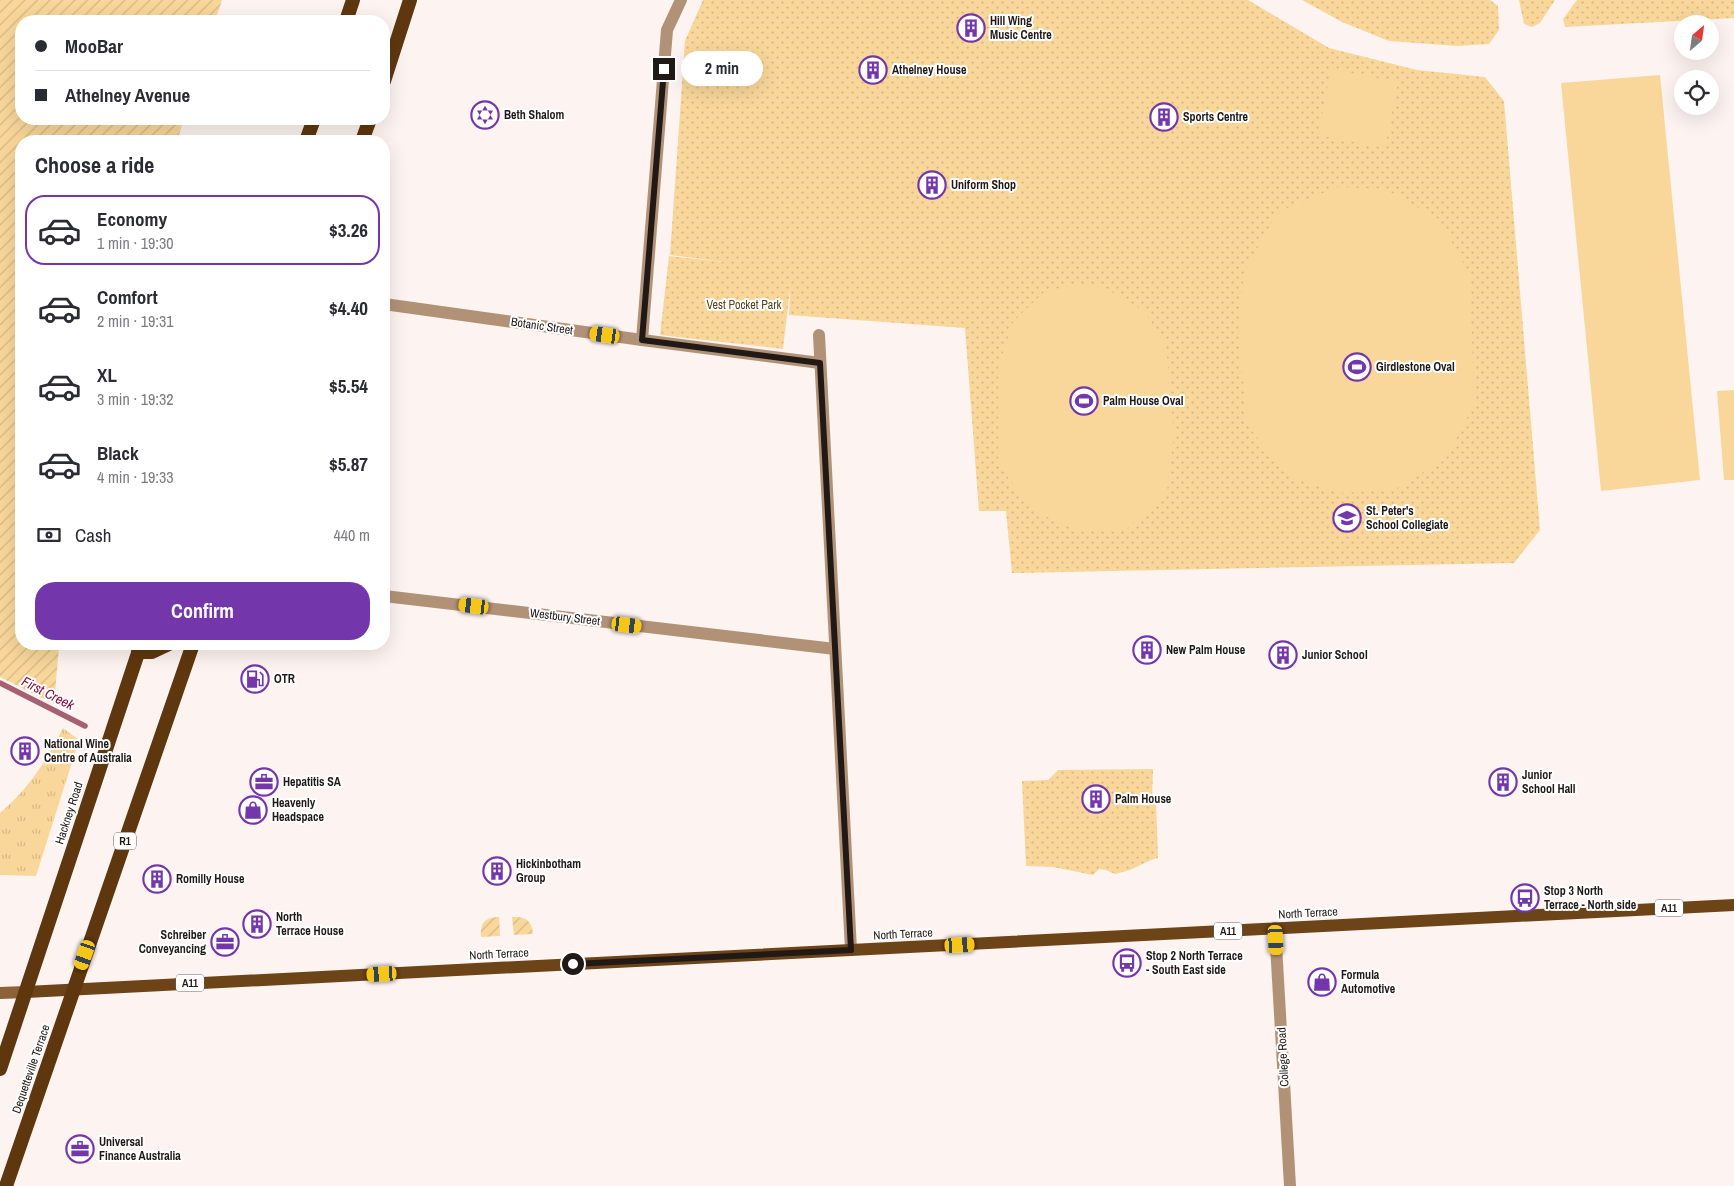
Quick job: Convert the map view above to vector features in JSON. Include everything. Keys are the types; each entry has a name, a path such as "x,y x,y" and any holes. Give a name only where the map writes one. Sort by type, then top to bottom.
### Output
{"highway":[{"path":"348,15 353,0"},
{"path":"390,62 410,0"},
{"name":"Hackney Road","path":"26,992 139,650"},
{"name":"R1","path":"74,989 191,650"},
{"name":"Dequetteville Terrace","path":"6,1186 74,989"},
{"path":"0,1069 26,992"}],"main road":[{"name":"North Terrace","path":"74,989 1734,905"},
{"name":"A11","path":"26,992 74,989"},
{"path":"0,993 26,992"}],"street":[{"path":"642,340 667,30 681,0"},
{"name":"Botanic Street","path":"390,305 820,363"},
{"path":"818,335 851,950"},
{"name":"Westbury Street","path":"390,597 835,649"},
{"name":"College Road","path":"1275,928 1290,1186"}],"green space":[{"path":"0,0 222,0 217,15 15,15 15,125 182,125 179,135 15,135 15,650 59,650 54,704 0,677"},
{"name":"Vest Pocket Park","path":"703,0 1248,0 1329,48 1417,70 1485,77 1504,101 1540,530 1514,563 1012,573 1006,511 979,511 965,328 789,315 790,289 783,349 660,335 669,256 725,262 670,255 685,41"},
{"path":"1302,0 1490,0 1498,6 1499,30 1489,44 1458,46 1389,41 1342,22"},
{"path":"1519,0 1555,0 1540,23 1532,27 1524,24"},
{"path":"1577,0 1734,0 1734,18 1719,19 1719,15 1674,15 1674,21 1565,27 1563,19"},
{"path":"1331,69 1398,82 1385,148 1318,135"},
{"path":"1660,75 1700,480 1601,491 1561,83"},
{"name":"Girdlestone Oval","path":"1337,187 1385,189 1440,220 1469,274 1475,403 1446,458 1394,490 1340,493 1290,477 1247,425 1238,331 1244,272 1278,212"},
{"name":"Palm House Oval","path":"1081,284 1105,288 1144,311 1166,344 1174,434 1167,491 1127,529 1080,532 1032,510 998,464 998,368 1013,322 1045,291"},
{"path":"1734,390 1734,480 1724,480 1717,391"},
{"path":"63,728 79,740 36,876 0,875 0,813 19,795 36,774"},
{"path":"1153,769 1152,801 1156,801 1158,858 1115,874 1099,869 1093,875 1053,867 1026,866 1022,781 1048,780 1058,770"},
{"path":"499,917 500,936 481,937 481,928 484,922 490,918"},
{"path":"512,917 521,917 527,920 530,923 533,934 514,935"}],"waterway":[{"name":"First Creek","path":"0,683 85,726"}],"place":[{"name":"Hill Wing Music Centre","path":"971,28"},
{"name":"Athelney House","path":"873,70"},
{"name":"Beth Shalom","path":"485,115"},
{"name":"Sports Centre","path":"1164,117"},
{"name":"Uniform Shop","path":"932,185"},
{"name":"Girdlestone Oval","path":"1357,367"},
{"name":"Palm House Oval","path":"1084,401"},
{"name":"St. Peter's School Collegiate","path":"1347,518"},
{"name":"New Palm House","path":"1147,650"},
{"name":"Junior School","path":"1283,655"},
{"name":"OTR","path":"255,679"},
{"name":"National Wine Centre of Australia","path":"25,751"},
{"name":"Hepatitis SA","path":"264,782"},
{"name":"Junior School Hall","path":"1503,782"},
{"name":"Palm House","path":"1096,799"},
{"name":"Heavenly Headspace","path":"253,810"},
{"name":"Hickinbotham Group","path":"497,871"},
{"name":"Romilly House","path":"157,879"},
{"name":"Stop 3 North Terrace - North side","path":"1525,898"},
{"name":"North Terrace House","path":"257,924"},
{"name":"Schreiber Conveyancing","path":"225,942"},
{"name":"Stop 2 North Terrace - South East side","path":"1127,963"},
{"name":"Formula Automotive","path":"1322,982"},
{"name":"Universal Finance Australia","path":"80,1149"}],"route":[{"path":"573,964 851,950 820,363 642,340 664,69"}]}
